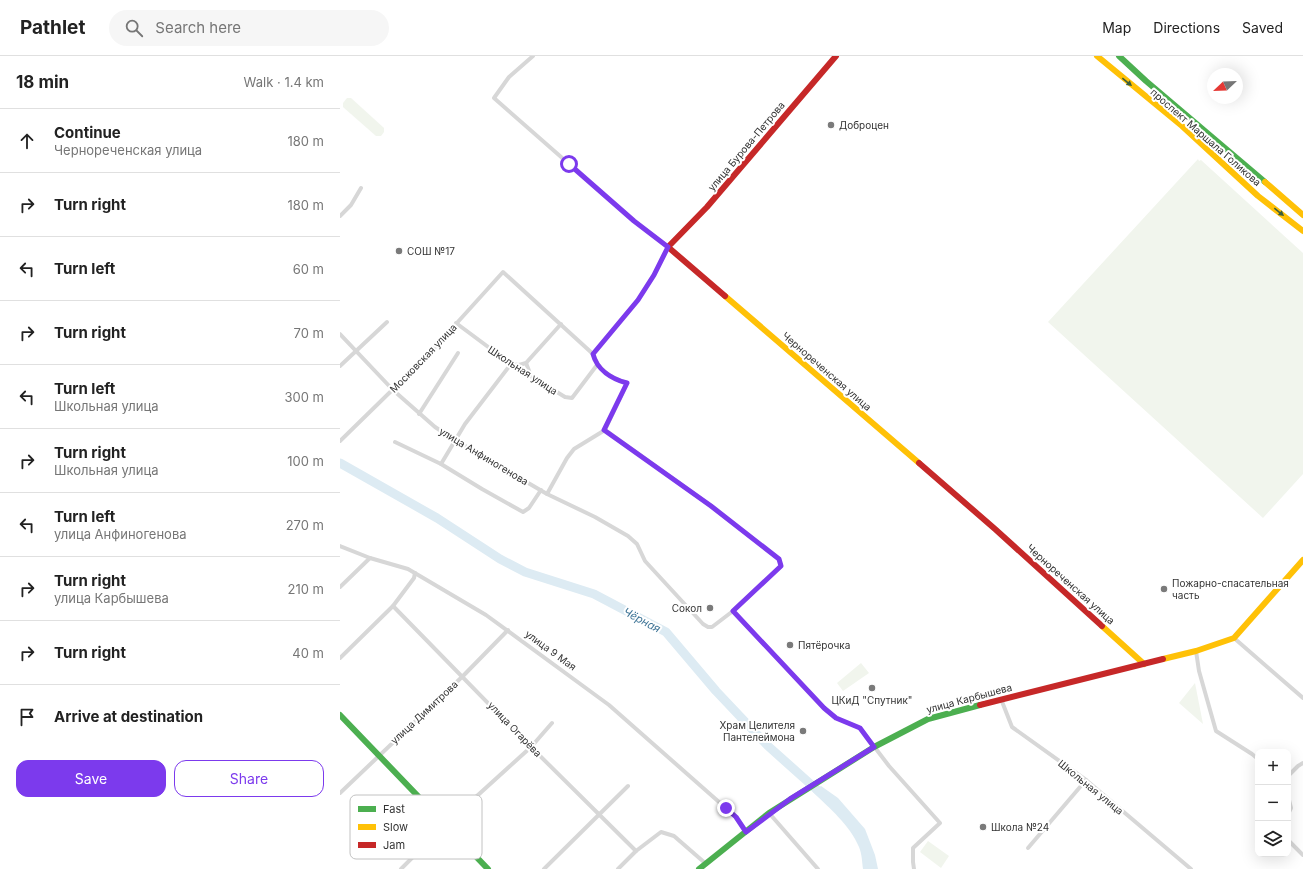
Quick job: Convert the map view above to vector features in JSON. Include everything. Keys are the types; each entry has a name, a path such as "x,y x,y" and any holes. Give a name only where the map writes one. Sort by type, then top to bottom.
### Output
{"main road":[{"name":"улица Бурова-Петрова","path":"668,247 712,201 836,56"},
{"name":"проспект Маршала Голикова","path":"1097,56 1182,126 1258,196 1303,231"},
{"name":"проспект Маршала Голикова","path":"1119,56 1267,186 1303,215"},
{"path":"1258,196 1267,186"},
{"name":"Чернореченская улица","path":"668,247 995,529 1144,664"},
{"path":"1234,638 1303,560"},
{"name":"улица Карбышева","path":"699,869 769,813 790,799 874,747 928,719 1001,699 1196,651 1234,638"},
{"path":"340,715 418,795"},
{"path":"479,859 488,869"},
{"path":"706,863 711,869"}],"street":[{"name":"Чернореченская улица","path":"533,56 509,77 494,98 634,221 668,247"},
{"path":"340,216 351,205 361,188"},
{"path":"593,354 638,300 657,269 668,247"},
{"name":"Московская улица","path":"340,441 427,356 503,272 561,324"},
{"path":"340,366 387,322"},
{"name":"Школьная улица","path":"456,323 511,364 565,397 572,398 597,365"},
{"path":"441,464 465,424 511,364 519,365 526,363 561,324 593,354 597,365 616,380 627,383 604,430 574,449 567,458 547,494"},
{"name":"улица Анфиногенова","path":"340,334 393,390 435,427 547,494 595,517 628,536 637,544 645,561 704,626 712,626 733,611"},
{"path":"419,414 458,352"},
{"path":"526,363 531,376"},
{"path":"604,430 711,506 779,559 781,566 733,611 824,708 836,718 860,728 889,766 940,823 913,848 914,869"},
{"path":"395,442 441,464 523,512 529,508 541,490"},
{"name":"улица 9 Мая","path":"340,546 370,558 408,569 486,615 508,630 609,705 736,817 746,832"},
{"path":"643,555 649,557"},
{"path":"340,587 370,558"},
{"path":"340,658 394,606 414,578 415,573"},
{"name":"улица Огарёва","path":"394,606 531,747 636,851"},
{"name":"улица Димитрова","path":"340,793 463,676 508,630"},
{"path":"1234,638 1303,698"},
{"path":"1196,651 1216,731 1255,756"},
{"name":"Школьная улица","path":"1001,699 1012,727 1086,780 1191,869"},
{"path":"478,795 531,747 552,723"},
{"path":"1291,773 1298,766 1303,764"},
{"path":"1028,848 1086,780"},
{"path":"544,869 628,786"},
{"path":"769,813 818,869"},
{"path":"618,869 636,851 661,832 674,836 706,863"},
{"path":"1291,843 1303,856"},
{"path":"401,869 411,859"}],"shaded area":[{"path":"347,98 351,98 384,128 384,132 381,136 376,136 343,107 343,103"},
{"path":"1198,159 1199,161 1201,160 1303,253 1303,474 1263,518 1048,322"},
{"path":"861,663 869,673 843,691 837,683"},
{"path":"1195,683 1203,724 1179,703"},
{"path":"821,786 838,798 865,829 875,855 878,869 863,869 860,850 855,839 845,824 813,792"},
{"path":"928,841 949,856 941,868 920,852"}],"waterway":[{"name":"Чёрная","path":"340,463 437,518 500,559 525,572 594,594 666,632 716,691 768,746 825,797"}],"traffic: fast":[{"path":"1119,56 1146,81 1265,182"},
{"path":"699,869 769,813 874,747 928,719 980,705"},
{"path":"340,715 417,795"},
{"path":"478,859 488,869"}],"traffic: slow":[{"path":"1097,56 1182,126 1258,196 1303,231"},
{"path":"1265,182 1303,215"},
{"path":"725,296 919,463"},
{"path":"1163,659 1196,651 1234,638 1303,560"},
{"path":"1102,626 1144,664"}],"traffic: jam":[{"path":"725,296 668,247 707,207 836,56"},
{"path":"919,463 995,529 1102,626"},
{"path":"980,705 1163,659"}],"place":[{"name":"Доброцен","path":"831,125"},
{"name":"СОШ №17","path":"399,251"},
{"name":"Пожарно-спасательная часть","path":"1164,589"},
{"name":"Сокол","path":"710,608"},
{"name":"Пятёрочка","path":"790,645"},
{"name":"ЦКиД \"Спутник\"","path":"872,688"},
{"name":"Храм Целителя Пантелеймона","path":"803,731"},
{"name":"Школа №24","path":"983,827"}],"route":[{"path":"569,164 634,221 668,247 654,275 638,300 593,354 597,365 616,380 627,383 604,430 711,506 777,556 781,566 733,611 824,708 836,718 860,728 874,747 790,799 769,813 746,832 736,817 726,808"}]}
